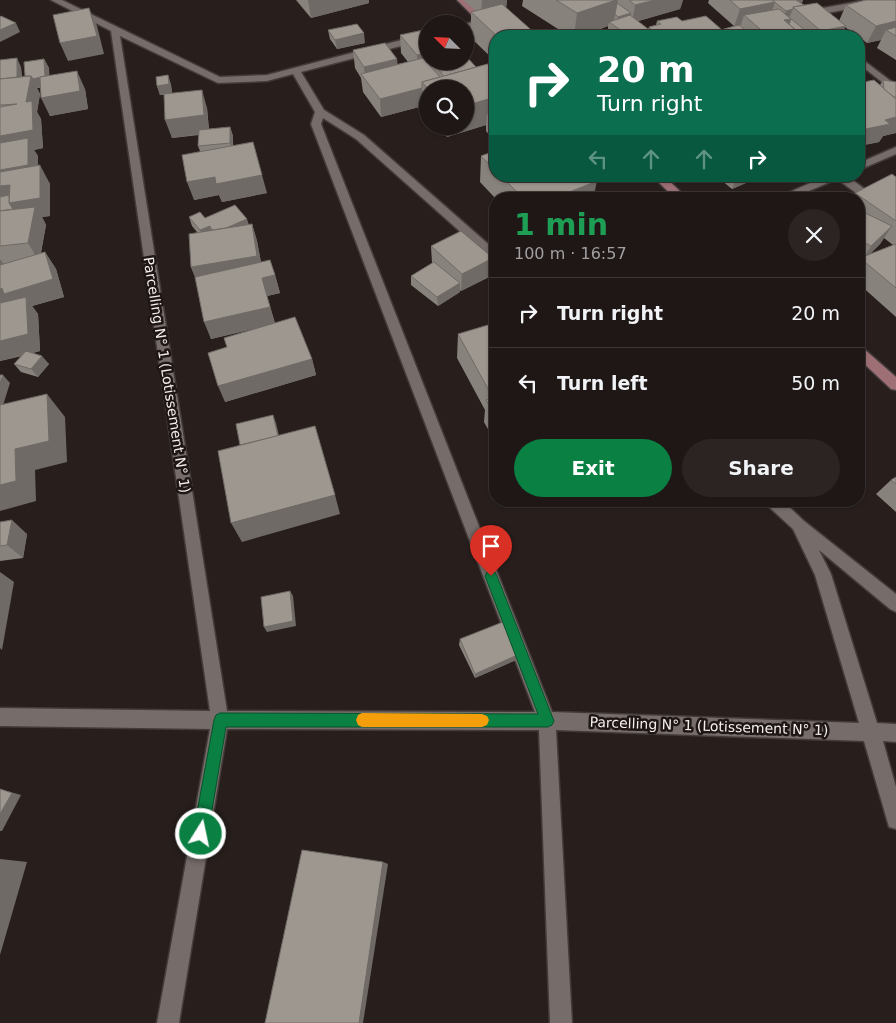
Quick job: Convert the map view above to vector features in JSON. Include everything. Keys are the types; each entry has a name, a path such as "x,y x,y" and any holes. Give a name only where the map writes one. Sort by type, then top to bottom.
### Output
{"street":[{"path":"55,0 218,80 267,78 419,38"},
{"path":"461,0 474,6 482,22 491,30"},
{"path":"802,15 881,0"},
{"path":"474,24 482,22"},
{"name":"Parcelling N° 1 (Lotissement N° 1)","path":"114,29 220,720 168,1023"},
{"path":"865,65 896,90"},
{"path":"295,70 320,112 360,136 489,251"},
{"path":"320,112 316,124 548,721 561,1023"},
{"path":"865,164 896,150"},
{"path":"664,182 675,192"},
{"path":"797,192 823,182"},
{"path":"846,182 860,192"},
{"path":"865,196 896,218"},
{"path":"865,357 896,385"},
{"path":"780,507 896,604"},
{"path":"798,524 823,574 896,820"},
{"name":"Parcelling N° 1 (Lotissement N° 1)","path":"0,717 548,721 896,733"}],"building":[{"path":"556,0 616,0 577,13"},
{"path":"629,0 655,0 635,5"},
{"path":"730,0 772,0 775,2 740,9"},
{"path":"772,0 796,0 804,5 793,7 793,9 786,11"},
{"path":"866,0 896,0 896,21 876,26 846,5"},
{"path":"617,3 631,13 618,17 615,14"},
{"path":"817,3 846,26 820,30 793,7"},
{"path":"502,4 531,30 490,30 471,12"},
{"path":"89,8 97,36 60,43 53,15"},
{"path":"779,9 791,19 784,20 796,30 761,30 744,15"},
{"path":"630,15 648,29 620,30 609,22"},
{"path":"1,16 16,23 0,30"},
{"path":"706,16 721,29 652,30 649,27 661,24 657,21 677,17 682,21"},
{"path":"791,19 805,30 796,30 789,24"},
{"path":"357,24 364,33 335,40 328,30"},
{"path":"739,25 745,30 725,30 724,29"},
{"path":"896,27 896,36 886,30"},
{"path":"419,31 419,55 417,55 400,35"},
{"path":"385,43 397,59 364,67 353,50"},
{"path":"17,58 17,77 0,79 0,60"},
{"path":"44,59 45,76 33,79 31,76 25,76 24,62"},
{"path":"419,59 419,70 434,70 440,77 419,80 419,89 380,99 361,74"},
{"path":"489,64 489,99 474,103 474,80 429,80 466,70 474,70 474,68"},
{"path":"439,70 465,70 444,76"},
{"path":"77,71 80,91 41,98 40,77"},
{"path":"168,75 169,84 157,86 156,77"},
{"path":"31,76 26,102 32,101 33,130 0,136 0,107 17,104 0,105 0,79"},
{"path":"874,80 896,99 896,117 885,120 890,124 865,129 865,82"},
{"path":"883,80 896,82 896,97 884,89"},
{"path":"202,90 204,115 165,120 164,94"},
{"path":"230,127 230,143 198,146 199,130"},
{"path":"28,138 28,165 0,170 0,143"},
{"path":"253,142 262,175 216,184 215,177 187,182 182,155"},
{"path":"489,153 489,164 481,156"},
{"path":"40,165 40,198 9,203 10,185 0,186 0,172"},
{"path":"892,174 896,177 896,221 865,200 865,192 857,192"},
{"path":"507,182 594,182 570,192 517,192"},
{"path":"9,195 9,203 13,209 0,211 0,197"},
{"path":"235,205 247,219 226,228 212,230 210,226 200,230 189,217 200,212 205,218"},
{"path":"35,207 28,243 0,246 0,211"},
{"path":"865,213 892,226 871,246 865,243"},
{"path":"252,224 257,256 191,267 189,234"},
{"path":"461,231 489,255 489,260 462,274 431,246"},
{"path":"896,244 896,288 865,262 865,256"},
{"path":"45,252 53,279 4,294 2,288 0,289 0,265"},
{"path":"270,260 275,275 262,278 270,307 204,322 195,277"},
{"path":"434,262 460,283 437,297 411,276"},
{"path":"26,297 28,334 0,341 0,303"},
{"path":"295,317 312,359 218,386 208,353 227,347 224,338"},
{"path":"489,325 489,391 458,334"},
{"path":"26,351 42,356 31,369 14,364"},
{"path":"47,394 49,441 15,449 16,481 0,485 0,405"},
{"path":"273,415 278,436 240,445 236,424"},
{"path":"315,426 335,495 231,523 218,451"},
{"path":"896,477 896,484 891,480"},
{"path":"12,520 7,545 0,546 0,522"},
{"path":"290,591 293,621 264,627 261,597"},
{"path":"508,620 524,652 475,674 460,639"},
{"path":"0,789 12,793 0,814"},
{"path":"302,850 383,862 359,1023 265,1023"}],"slow traffic":[{"path":"362,720 482,720"}],"route":[{"path":"201,834 220,720 548,721 491,576"}]}
